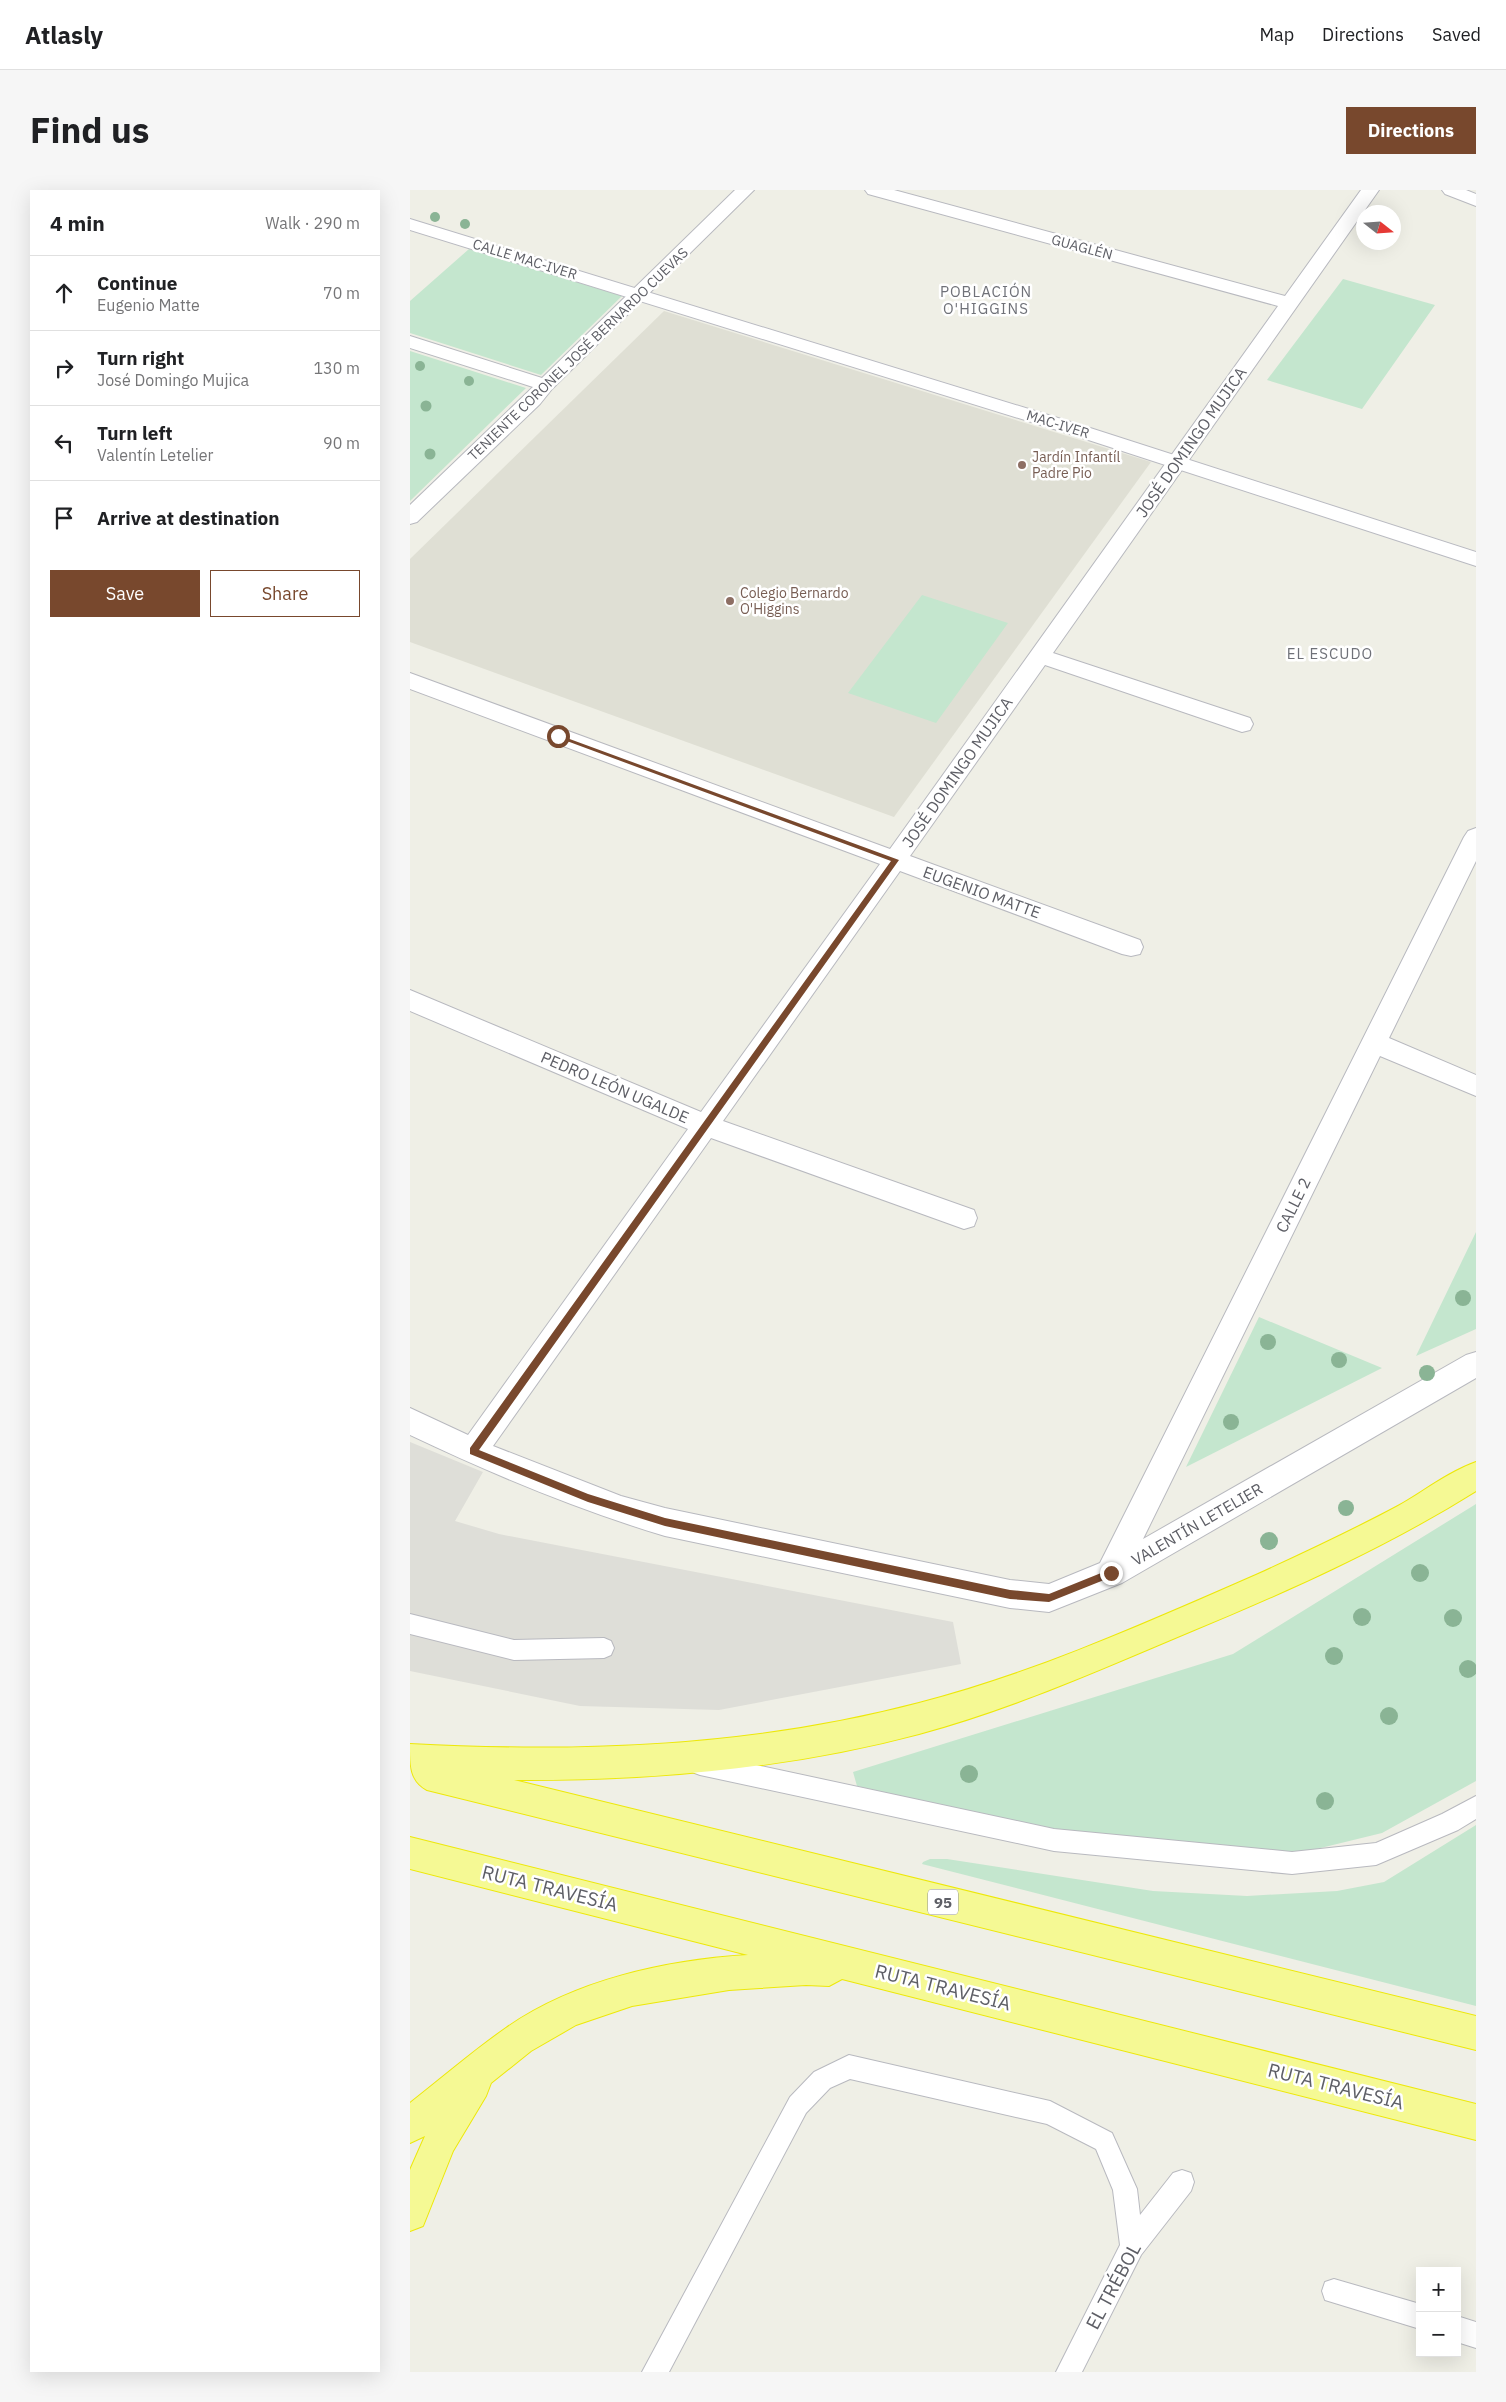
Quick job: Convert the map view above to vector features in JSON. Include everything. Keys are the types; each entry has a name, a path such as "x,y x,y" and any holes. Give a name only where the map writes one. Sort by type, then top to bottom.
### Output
{"highway":[{"path":"410,1760 460,1764 567,1764 674,1758 750,1752 826,1740 901,1723 988,1698 1072,1667 1297,1572 1368,1538 1434,1502 1476,1475"},
{"name":"95","path":"410,1770 1476,2033"},
{"name":"RUTA TRAVESÍA","path":"410,1853 1476,2122"},
{"path":"410,2125 519,2039 564,2013 598,1999 632,1989 729,1973 806,1968 883,1972"},
{"path":"410,2213 441,2140 463,2099 490,2063"}],"street":[{"name":"TENIENTE CORONEL JOSÉ BERNARDO CUEVAS","path":"410,517 526,407 545,385 745,190"},
{"name":"GUAGLÉN","path":"874,190 1290,303"},
{"name":"JOSÉ DOMINGO MUJICA","path":"473,1451 1370,190"},
{"path":"1451,190 1476,201"},
{"name":"CALLE MAC-IVER","path":"410,224 639,294"},
{"name":"MAC-IVER","path":"639,294 1178,461 1476,558"},
{"path":"410,342 545,385"},
{"path":"1040,656 1242,724"},
{"name":"EUGENIO MATTE","path":"410,682 1132,947"},
{"name":"CALLE 2","path":"1111,1573 1476,837"},
{"name":"PEDRO LEÓN UGALDE","path":"410,1000 705,1125 964,1218"},
{"path":"1374,1043 1476,1086"},
{"name":"VALENTÍN LETELIER","path":"410,1421 473,1451 588,1498 665,1522 1010,1594 1049,1598 1111,1573 1476,1364"}],"lane":[{"path":"410,1624 514,1650 604,1648"},
{"path":"674,1758 1054,1840 1292,1863 1376,1854 1450,1822 1476,1807"},
{"path":"655,2372 798,2105 822,2080 849,2067 1050,2113 1104,2141 1124,2189 1132,2246"},
{"name":"EL TRÉBOL","path":"1068,2372 1132,2246 1182,2182"},
{"path":"1334,2291 1416,2317"},
{"path":"1461,2330 1476,2335"}],"shaded area":[{"name":"Colegio Bernardo O'Higgins","path":"664,311 1151,462 894,817 410,642 410,559"},
{"path":"410,1442 483,1472 455,1521 499,1534 953,1622 961,1664 719,1710 580,1706 410,1671"}],"green space":[{"path":"469,249 622,296 541,375 410,333 410,301"},
{"path":"1343,279 1435,305 1362,409 1267,380"},
{"path":"410,351 526,388 410,501"},
{"path":"922,595 1008,623 936,723 848,693"},
{"path":"1476,1232 1476,1329 1416,1356"},
{"path":"1259,1317 1382,1368 1186,1467"},
{"path":"1476,1504 1476,1781 1382,1833 1296,1854 1047,1832 857,1786 853,1772 1233,1654"},
{"path":"1476,1825 1476,2006 922,1864 930,1859 947,1859 1153,1891 1247,1896 1337,1891 1384,1882"}],"place":[{"name":"Jardín Infantíl Padre Pio","path":"1022,465"},
{"name":"Colegio Bernardo O'Higgins","path":"730,601"}],"district":[{"name":"POBLACIÓN O'HIGGINS","path":"986,300"},
{"name":"EL ESCUDO","path":"1330,653"}],"route":[{"path":"558,736 895,860 473,1451 588,1498 665,1522 1010,1594 1049,1598 1111,1573"}]}
